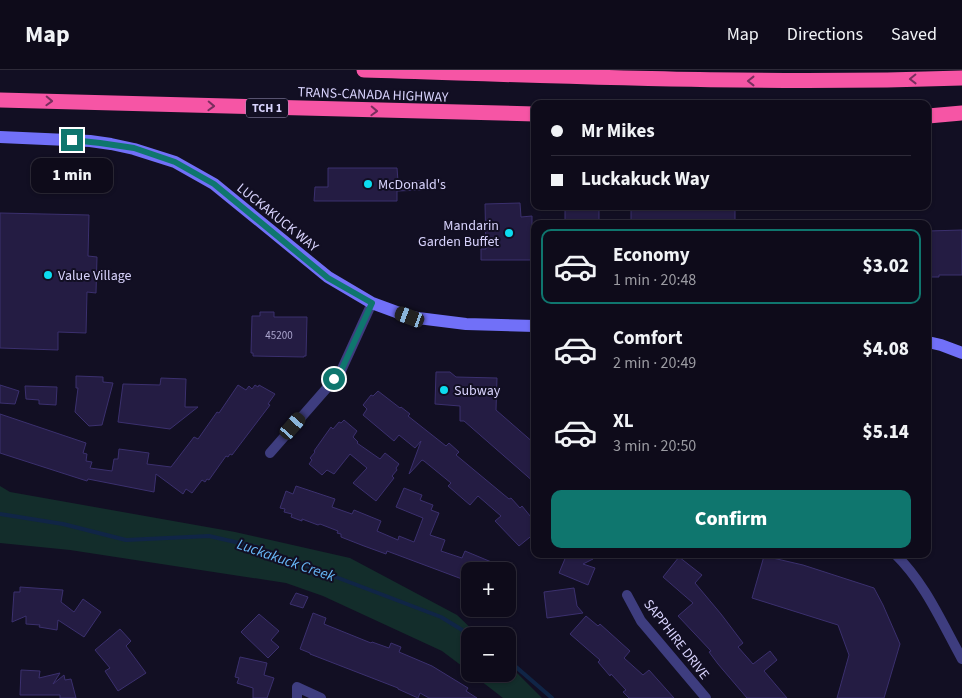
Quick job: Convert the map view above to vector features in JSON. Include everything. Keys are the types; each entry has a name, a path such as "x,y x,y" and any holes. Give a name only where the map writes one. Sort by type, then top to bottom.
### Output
{"highway":[{"name":"TRANS-CANADA HIGHWAY","path":"364,70 725,80 844,81 962,78"},
{"name":"TRANS-CANADA HIGHWAY","path":"0,100 531,114"},
{"path":"931,116 962,114"}],"street":[{"name":"LUCKAKUCK WAY","path":"0,137 90,141 134,148 175,162 214,184 328,278 372,303 410,317 466,324 531,326"},
{"path":"270,453 340,373 372,303"},
{"path":"931,343 962,354"},
{"path":"899,558 914,574 962,659"},
{"name":"SAPPHIRE DRIVE","path":"627,595 641,621 706,698"},
{"path":"297,698 297,687 321,698"}],"green space":[{"path":"0,486 10,492 235,532 350,558 457,615 470,627 461,627 461,665 442,651 323,596 286,583 70,550 0,543"},
{"path":"516,672 542,698 503,698 482,682 516,682"}],"building":[{"name":"McDonald's","path":"328,168 397,168 398,181 422,181 422,190 397,191 397,201 314,201 315,187 328,187"},
{"name":"Mandarin Garden Buffet","path":"520,203 521,217 532,216 531,260 481,260 481,249 486,249 485,204"},
{"path":"565,210 599,210 599,220 565,220"},
{"path":"631,210 735,210 735,220 631,220"},
{"name":"Value Village","path":"0,213 89,215 88,256 97,257 96,293 87,292 86,333 58,332 58,350 0,348"},
{"path":"962,230 962,275 931,277 931,231"},
{"path":"260,312 274,312 274,317 307,317 306,356 253,356 253,353 251,353 252,316 260,316"},
{"path":"436,372 450,372 456,377 497,378 496,410 531,441 531,480 464,421 460,421 460,406 435,404"},
{"path":"76,376 103,377 103,382 113,383 102,425 89,426 75,412 78,388 76,388"},
{"path":"161,378 186,379 185,407 198,407 170,429 118,422 123,384 160,385"},
{"path":"0,385 19,391 15,404 0,403"},
{"path":"238,385 246,390 249,386 252,389 255,385 258,387 259,385 275,394 268,404 270,405 232,455 226,456 209,480 207,479 205,482 202,480 192,493 186,489 183,494 156,474 154,492 88,479 87,481 0,453 0,414 86,443 83,453 87,454 86,461 92,462 90,468 112,471 114,459 118,459 119,449 149,453 147,464 171,467 194,437 198,439"},
{"path":"25,386 57,387 56,405 39,404 39,400 26,399"},
{"path":"378,391 401,407 410,414 408,416 446,446 449,443 459,452 456,455 509,499 511,498 520,508 522,506 531,517 531,536 519,546 495,521 501,516 478,496 470,505 448,486 451,483 424,461 422,460 409,474 421,441 415,448 399,435 394,441 363,415 367,409 363,405 371,395 373,396"},
{"path":"344,420 357,431 353,437 357,443 380,459 385,453 399,464 392,476 394,478 376,501 353,483 367,468 350,454 334,474 327,470 322,475 309,464 314,451 331,427 333,429 339,422 341,423"},
{"path":"296,486 335,499 332,507 352,514 354,510 381,521 377,531 398,540 399,536 414,542 423,518 396,507 404,488 422,495 420,500 433,505 431,510 439,513 430,535 445,540 441,551 462,558 465,551 491,562 461,562 461,579 387,551 386,554 341,537 341,534 337,533 338,531 320,524 291,517 292,514 284,512 285,509 280,508 286,491 293,494"},
{"path":"565,558 593,559 583,564 595,568 588,585 559,573"},
{"path":"678,558 702,575 695,583 743,643 738,647 753,664 770,651 777,660 764,671 787,698 747,698 718,664 709,652 711,651 678,616 693,603 663,577"},
{"path":"763,558 773,558 803,565 874,588 900,644 884,698 837,698 849,655 838,625 752,598"},
{"path":"20,587 63,590 61,602 74,612 83,599 101,612 84,637 58,620 57,630 39,627 40,625 26,624 26,616 12,622 14,592 20,592"},
{"path":"574,588 577,606 583,613 547,618 544,592"},
{"path":"296,593 308,597 303,608 290,604"},
{"path":"313,613 326,618 324,624 371,643 389,648 391,643 401,647 399,652 432,666 468,688 466,691 477,698 429,698 420,693 418,698 398,688 300,649"},
{"path":"259,614 279,631 271,640 279,647 268,658 241,632"},
{"path":"586,616 598,626 600,624 630,651 624,658 643,675 649,670 674,698 629,698 623,692 626,690 598,662 600,660 570,634"},
{"path":"120,629 131,641 126,646 146,673 118,691 105,671 110,668 95,650"},
{"path":"240,657 267,663 264,675 274,678 267,698 253,698 253,688 237,683 239,678 235,677"},
{"path":"21,670 40,671 39,678 60,673 53,684 64,675 65,680 71,679 76,698 60,698 60,695 20,695"}],"waterway":[{"name":"Luckakuck Creek","path":"0,514 63,524 126,540 209,536 257,547 441,617 461,629"},
{"name":"Luckakuck Creek","path":"516,667 552,698"}],"place":[{"name":"McDonald's","path":"368,184"},
{"name":"Mandarin Garden Buffet","path":"509,233"},
{"name":"Value Village","path":"48,275"},
{"name":"Subway","path":"444,390"}],"route":[{"path":"72,140 134,148 175,162 214,184 328,278 372,303 340,373 334,379"}]}
